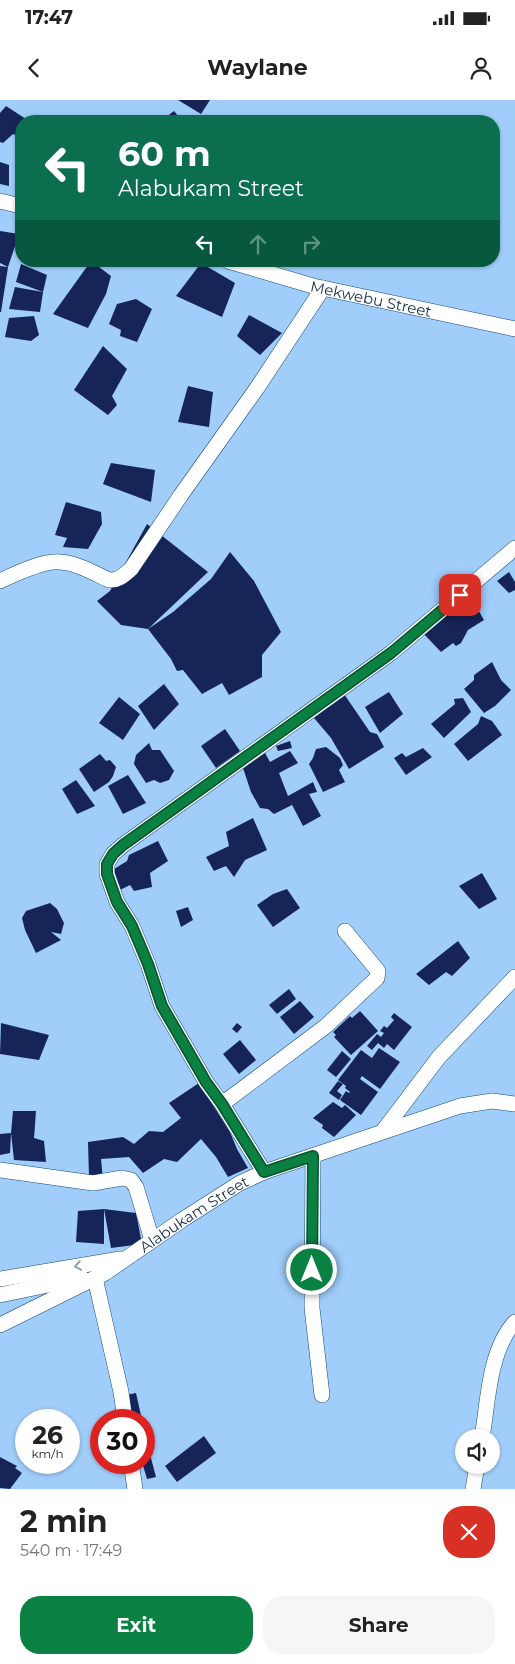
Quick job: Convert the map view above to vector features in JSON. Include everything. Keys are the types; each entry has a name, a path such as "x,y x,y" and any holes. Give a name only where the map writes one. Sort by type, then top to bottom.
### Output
{"street":[{"path":"0,201 15,205"},
{"name":"Mekwebu Street","path":"249,267 322,288 515,329"},
{"path":"0,581 32,568 58,561 114,581 131,569 257,388 322,288"},
{"path":"264,1172 222,1104 206,1082 162,1006 148,964 132,926 117,902 111,887 107,874 109,859 123,845 152,823 391,653 515,548"},
{"path":"222,1104 326,1026 377,978 378,971 345,931"},
{"path":"383,1131 439,1057 515,977"},
{"name":"Alabukam Street","path":"0,1325 100,1275 182,1220 240,1184 264,1172 460,1106 492,1101 515,1104"},
{"path":"313,1156 312,1308 322,1395"},
{"path":"0,1170 93,1183 122,1178 131,1180 136,1187 152,1240"},
{"path":"0,1279 126,1258"},
{"path":"0,1296 100,1275 123,1409"},
{"path":"484,1429 494,1366 507,1331 515,1322"},
{"path":"133,1474 136,1489"},
{"path":"473,1489 475,1474"}],"building":[{"path":"178,100 210,100 201,114"},
{"path":"6,106 20,115 15,115 15,135 13,134 3,143 0,142 0,113"},
{"path":"174,111 177,115 169,115"},
{"path":"0,162 9,165 9,186 0,184"},
{"path":"0,231 15,233 15,246 8,267 0,263"},
{"path":"0,266 8,267 1,312 0,312"},
{"path":"20,267 28,267 47,275 43,292 16,282"},
{"path":"87,267 99,267 111,276 106,294 88,328 53,314"},
{"path":"198,267 208,267 235,283 222,317 176,296"},
{"path":"15,287 43,292 40,312 9,309"},
{"path":"136,299 152,309 137,342 120,336 121,330 109,324 117,304"},
{"path":"249,315 282,333 260,355 237,336"},
{"path":"34,316 39,335 31,341 5,337 9,318"},
{"path":"103,346 127,369 112,396 117,405 108,415 74,390"},
{"path":"188,386 213,392 209,427 178,422"},
{"path":"111,463 155,470 151,502 103,484"},
{"path":"66,502 101,512 102,524 88,549 63,547 67,538 55,535"},
{"path":"147,524 208,572 148,629 121,625 97,601 110,591"},
{"path":"230,552 254,581 281,632 262,655 262,677 229,695 222,683 202,694 183,670 177,671 171,659 148,629 173,612 211,579"},
{"path":"509,572 515,582 515,590 509,593 497,581"},
{"path":"469,594 484,620 468,630 461,643 456,646 453,643 441,652 421,631"},
{"path":"492,662 501,680 511,690 495,706 484,713 464,689 474,680 474,675"},
{"path":"164,684 179,704 154,730 138,706"},
{"path":"389,692 403,714 380,733 365,707"},
{"path":"344,694 370,732 377,734 384,747 349,769 331,738 314,718"},
{"path":"119,697 140,714 123,740 99,723"},
{"path":"463,698 471,712 444,738 431,724 455,704 454,699"},
{"path":"481,716 492,721 502,735 468,761 454,744 478,724"},
{"path":"225,729 240,751 216,768 201,746"},
{"path":"290,741 292,748 278,751 276,746"},
{"path":"149,743 152,750 160,750 174,771 169,780 160,783 154,780 146,783 134,764 136,755"},
{"path":"326,747 340,758 343,765 339,770 345,782 323,792 309,764 316,749"},
{"path":"423,748 432,757 406,775 394,758 402,753 406,757"},
{"path":"264,751 270,762 290,751 298,763 279,773 288,796 313,782 317,792 309,794 321,816 303,826 289,799 292,805 274,814 268,809 260,808 251,792 241,762"},
{"path":"100,754 106,761 110,760 116,767 109,782 94,792 79,769"},
{"path":"128,775 146,803 123,814 108,786"},
{"path":"76,780 95,806 77,814 62,789"},
{"path":"253,818 267,850 245,860 234,877 226,866 214,871 206,857 229,846 226,832"},
{"path":"158,841 168,861 150,873 152,887 134,891 130,885 114,893 106,874 127,861 129,855"},
{"path":"482,873 497,899 479,909 459,886"},
{"path":"287,889 300,908 273,927 257,905 273,894"},
{"path":"50,903 57,909 64,923 61,934 51,932 61,940 36,953 25,930 22,918 26,911"},
{"path":"188,907 193,920 181,927 176,911"},
{"path":"458,941 470,958 452,976 446,972 429,985 416,974"},
{"path":"289,989 296,999 277,1014 269,1005"},
{"path":"300,1001 314,1017 294,1034 280,1017"},
{"path":"360,1011 378,1031 351,1055 334,1037 336,1035 333,1032 350,1016 352,1018"},
{"path":"394,1013 412,1027 394,1050 387,1044 384,1048 378,1043 372,1050 367,1046 377,1034 381,1037 384,1033 380,1031 384,1026 387,1028 394,1020 391,1017"},
{"path":"1,1023 49,1035 39,1060 0,1054"},
{"path":"237,1023 242,1027 237,1033 232,1029"},
{"path":"240,1040 256,1060 239,1074 223,1054"},
{"path":"379,1048 400,1062 380,1089 362,1076 360,1079 378,1092 361,1115 340,1100 346,1091 350,1092 338,1080 361,1050 372,1058"},
{"path":"342,1051 351,1059 336,1077 327,1070"},
{"path":"338,1081 343,1084 337,1091 342,1095 339,1100 329,1093"},
{"path":"199,1083 230,1132 248,1168 228,1177 216,1157 201,1139 177,1162 164,1159 143,1173 129,1157 101,1159 103,1180 89,1177 88,1142 123,1137 134,1144 149,1131 163,1132 181,1118 169,1103"},
{"path":"333,1102 342,1108 345,1105 356,1115 334,1137 322,1128 323,1125 313,1118"},
{"path":"13,1111 36,1111 34,1138 44,1141 46,1162 14,1160 11,1133"},
{"path":"11,1133 10,1153 0,1155 0,1134"},
{"path":"104,1209 104,1244 76,1242 78,1211"},
{"path":"104,1209 136,1213 142,1244 111,1248"},
{"path":"136,1393 140,1409 129,1409 126,1395"},
{"path":"204,1436 216,1453 177,1482 165,1466"},
{"path":"0,1457 15,1465 15,1474 21,1474 10,1489 0,1488"},
{"path":"155,1473 156,1477 147,1479 146,1474"}],"route":[{"path":"312,1270 313,1156 264,1172 222,1104 206,1082 162,1006 148,964 132,926 117,902 111,887 107,874 107,864 113,854 123,845 391,653 460,595"}]}
